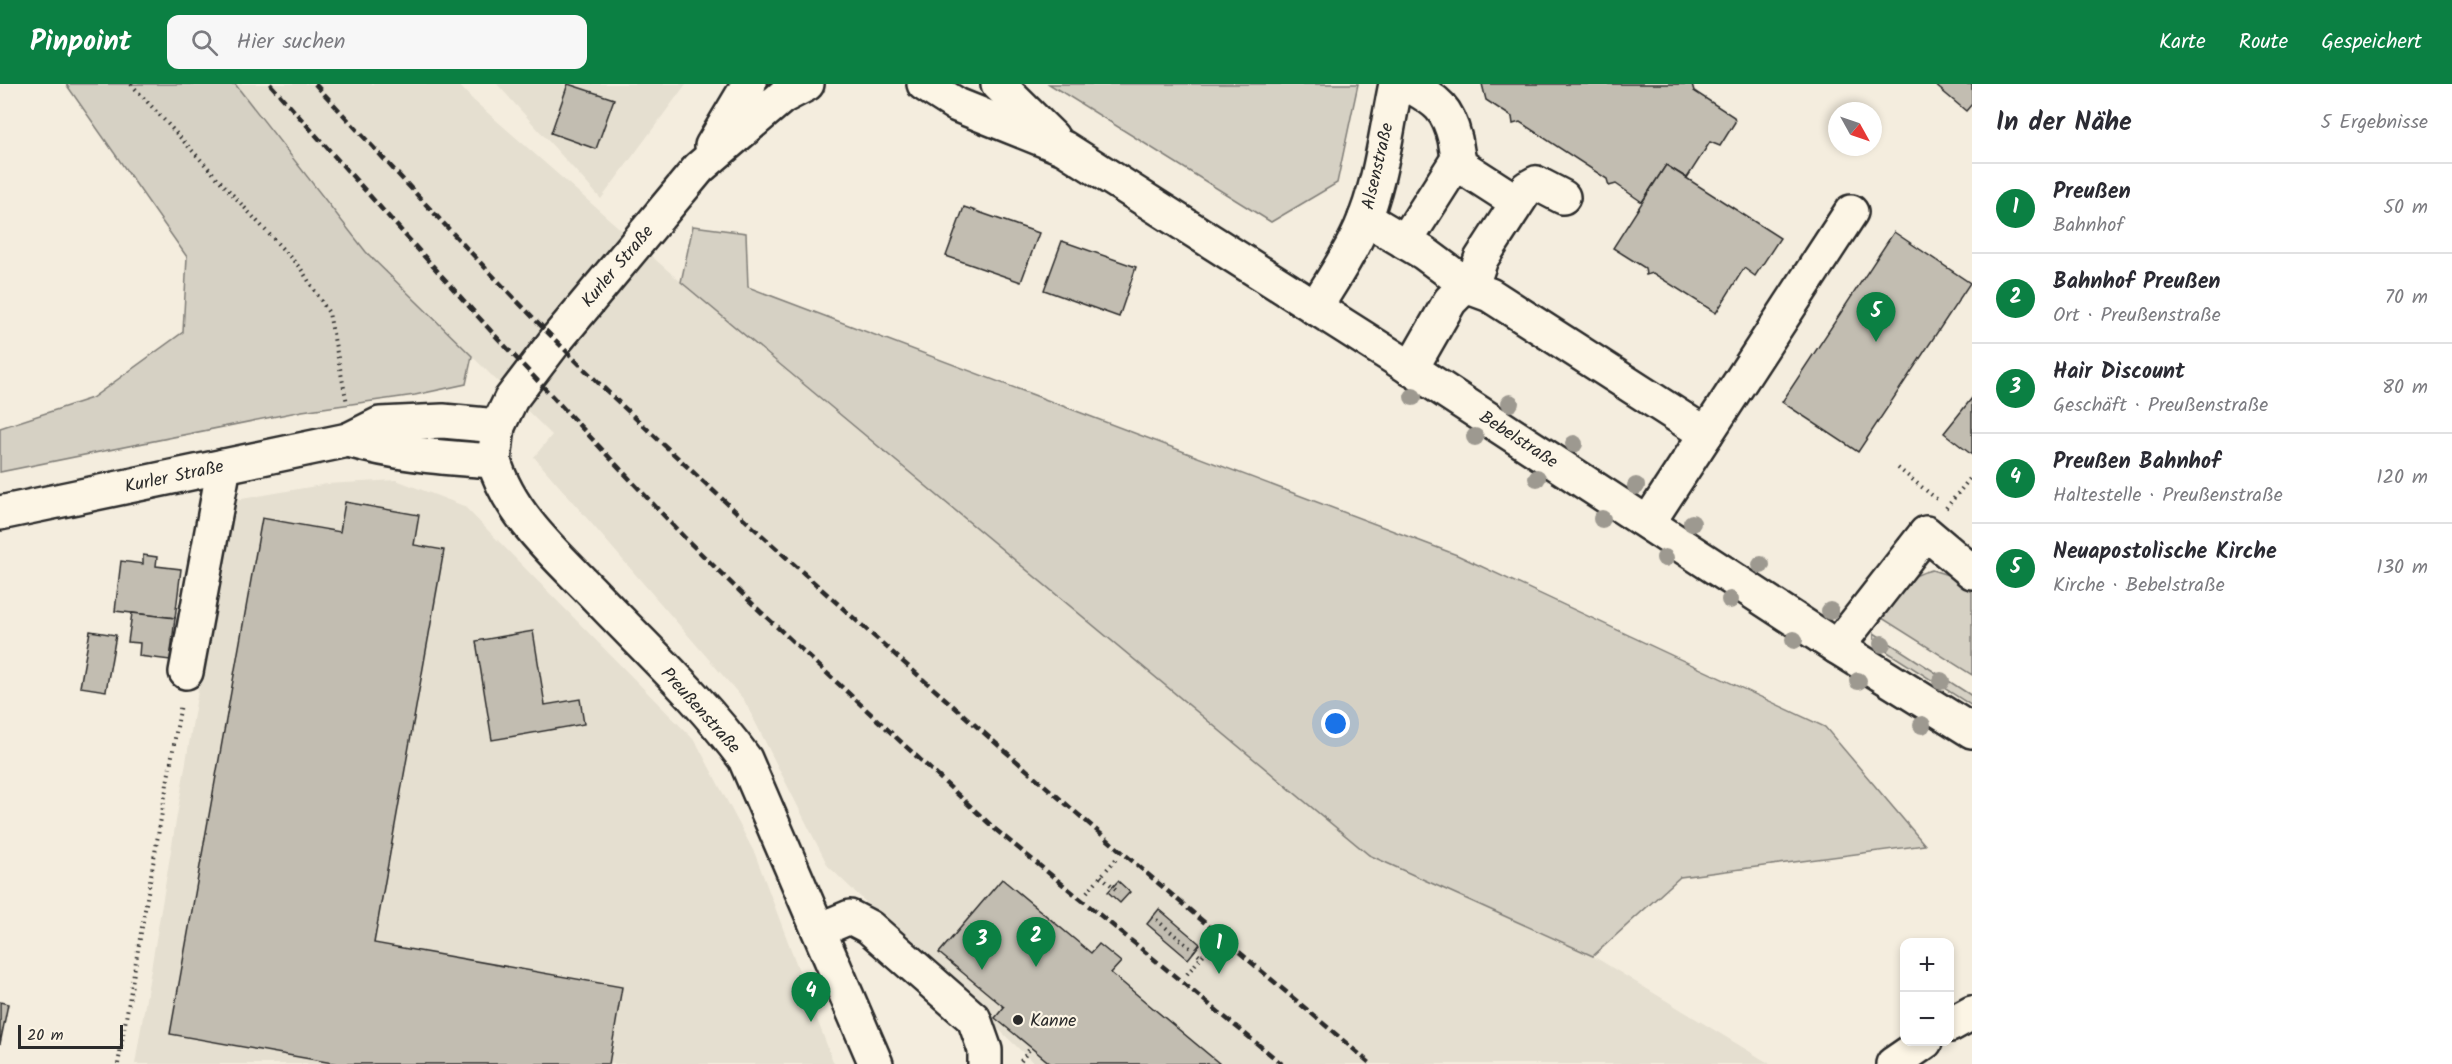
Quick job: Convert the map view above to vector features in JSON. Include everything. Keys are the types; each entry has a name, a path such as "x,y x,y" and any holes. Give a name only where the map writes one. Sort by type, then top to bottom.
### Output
{"main road":[{"name":"Kurler Straße","path":"348,440 380,449 436,457 494,461 498,426 511,399 556,340 699,168 749,84"},
{"name":"Bebelstraße","path":"924,84 957,105 1064,148 1316,308 1837,647 1972,731"},
{"name":"Bebelstraße","path":"998,84 1064,148"},
{"name":"Alsenstraße","path":"1316,308 1349,253 1365,218 1372,198 1396,84"},
{"path":"1407,84 1439,104 1449,118 1461,166 1517,202"},
{"name":"Kurler Straße","path":"699,168 794,88"},
{"path":"1405,242 1458,159"},
{"path":"1471,288 1481,260 1527,188 1536,183 1563,197"},
{"path":"1648,523 1851,212"},
{"path":"1365,218 1405,242 1471,288 1490,295 1706,434"},
{"path":"1410,369 1450,301 1463,288 1471,288"},
{"name":"Kurler Straße","path":"0,513 348,440 380,423 443,421 498,426"},
{"name":"Preußenstraße","path":"494,461 499,478 516,507 550,549 693,698 727,735 745,759 876,1064"},
{"path":"186,672 224,466"},
{"path":"1837,647 1926,533 1972,572"},
{"path":"819,930 850,917 869,927 974,1019 986,1050 985,1064"},
{"path":"1954,1023 1972,1013"},
{"path":"1893,1064 1919,1046"}],"path":[{"path":"131,84 301,270 328,313 346,393 348,440"},
{"path":"118,1064 186,672"},
{"path":"1087,892 1116,859"},
{"path":"1101,876 1119,892"},
{"path":"1152,916 1201,957"},
{"path":"1187,974 1214,942"},
{"path":"1018,1064 1031,1047"}],"shaded area":[{"path":"66,84 235,84 366,252 472,356 466,384 415,395 302,411 0,472 0,428 92,398 183,332 187,257"},
{"path":"235,84 458,84 473,100 681,282 1369,855 1593,956 1770,1064 1035,1064 828,866 744,700 534,457 552,435 366,252"},
{"path":"497,84 686,84 601,199"},
{"path":"1049,84 1358,84 1337,183 1271,222"},
{"path":"693,226 746,233 748,287 1457,555 1825,727 1925,845 1680,877 1593,956 1369,855 681,282"},
{"path":"396,480 464,506 696,742 755,854 834,1064 135,1064 230,501 327,484"},
{"path":"1932,570 1948,575 1972,592 1972,675 1882,618 1907,582"},
{"path":"1874,633 1972,696 1972,706 1875,644"}],"building":[{"path":"568,84 614,99 596,149 551,133"},
{"path":"1482,84 1692,84 1694,91 1734,117 1735,122 1720,146 1710,142 1687,178 1666,165 1642,202 1616,184 1609,186 1607,179 1520,122 1513,124 1512,117 1486,100"},
{"path":"1934,84 1972,84 1972,104 1966,111"},
{"path":"1666,165 1780,238 1755,276 1744,268 1716,313 1653,273 1646,275 1645,268 1613,248"},
{"path":"964,207 1039,233 1021,282 946,256"},
{"path":"1894,232 1970,283 1858,452 1782,402"},
{"path":"1062,241 1136,267 1119,317 1044,290"},
{"path":"1972,398 1972,455 1944,433"},
{"path":"345,502 419,515 414,545 444,550 374,943 622,987 609,1064 338,1064 170,1034 262,518 340,532"},
{"path":"143,555 157,557 156,566 181,569 175,618 115,611 121,561 143,564"},
{"path":"132,613 175,618 170,660 139,656 140,643 128,642"},
{"path":"90,631 116,635 106,691 80,687"},
{"path":"533,631 545,705 580,699 584,724 492,740 476,641"},
{"path":"1002,879 1091,953 1099,944 1121,962 1111,973 1220,1064 1051,1064 995,1018 1004,1007 939,953"},
{"path":"1118,881 1130,892 1120,903 1108,892"},
{"path":"1159,909 1200,944 1188,959 1147,924"},
{"path":"0,1002 8,1004 0,1044"}],"railway":[{"path":"270,84 491,331 684,537 762,613 995,829 1282,1064"},
{"path":"315,84 534,319 702,481 890,651 1371,1064"}],"place":[{"name":"Neuapostolische Kirche","path":"1876,342"},
{"name":"Bahnhof Preußen","path":"1036,967"},
{"name":"Hair Discount","path":"982,970"},
{"name":"Preußen","path":"1219,974"},
{"name":"Kanne","path":"1018,1020"},
{"name":"Preußen Bahnhof","path":"811,1022"}]}
